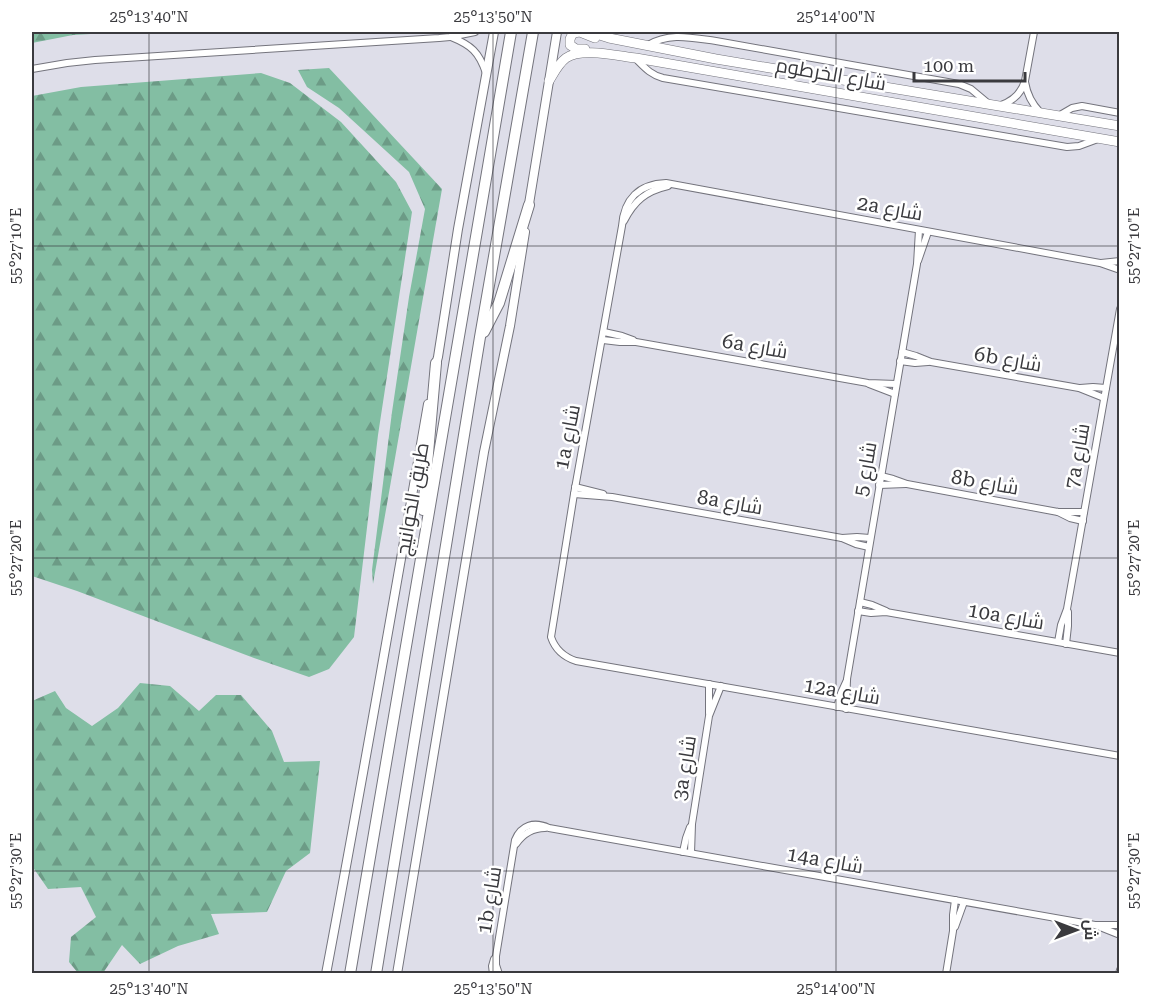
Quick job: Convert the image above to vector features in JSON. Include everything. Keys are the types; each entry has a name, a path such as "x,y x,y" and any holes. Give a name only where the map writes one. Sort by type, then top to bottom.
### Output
{"highway":[{"name":"طريق الخوانيج","path":"350,974 511,32"},
{"name":"طريق الخوانيج","path":"376,974 480,337 533,32"},
{"path":"480,337 499,303 529,205"},
{"path":"420,554 436,363"}],"main road":[{"path":"604,55 596,50 576,49 570,45 570,39 576,32 596,38 609,38"},
{"name":"شارع الخرطوم","path":"590,32 609,38 716,59 1119,126"},
{"name":"شارع الخرطوم","path":"549,81 561,63 571,55 594,53 636,58 1119,142"},
{"path":"875,100 880,93 897,94 912,91"}],"street":[{"path":"32,69 95,60 450,37 475,32"},
{"path":"326,974 335,918 351,845 494,32"},
{"path":"397,974 484,452 510,326 557,32"},
{"path":"648,45 662,38 677,36 716,41 959,84 993,105 1012,100 1023,89 1034,32"},
{"path":"450,37 473,48 482,61 487,75"},
{"path":"636,58 651,74 674,80 1067,147 1079,146 1098,138"},
{"path":"1025,81 1028,96 1041,113"},
{"path":"1059,116 1072,108 1082,106 1119,113"},
{"name":"2a شارع","path":"637,196 652,185 666,183 1100,263 1119,270"},
{"name":"1a شارع","path":"561,652 553,643 551,630 574,491 603,340 623,214 625,207 637,196"},
{"name":"شارع 5","path":"846,709 847,679 917,264 919,230"},
{"name":"شارع 5","path":"917,264 928,232"},
{"name":"2a شارع","path":"1100,263 1119,261"},
{"name":"7a شارع","path":"1058,642 1067,609 1104,398 1116,348 1119,309"},
{"name":"6a شارع","path":"604,332 636,342"},
{"name":"6a شارع","path":"603,340 636,342 868,383 896,384"},
{"name":"6b شارع","path":"902,352 931,362 1079,388 1104,398"},
{"name":"6b شارع","path":"900,361 931,362"},
{"name":"6a شارع","path":"868,383 895,394"},
{"name":"6b شارع","path":"1079,388 1106,388"},
{"name":"8b شارع","path":"881,476 907,484 1058,512 1084,512"},
{"name":"8b شارع","path":"879,485 907,484"},
{"name":"8a شارع","path":"574,491 842,538 869,547"},
{"name":"8b شارع","path":"1058,512 1083,521"},
{"name":"8a شارع","path":"842,538 870,538"},
{"name":"10a شارع","path":"860,602 886,612"},
{"name":"7a شارع","path":"1066,644 1067,609"},
{"name":"10a شارع","path":"858,611 886,612 1119,653"},
{"name":"12a شارع","path":"561,652 576,661 1119,756"},
{"name":"شارع 5","path":"837,707 847,679"},
{"name":"3a شارع","path":"691,853 692,824 709,716 710,684"},
{"name":"3a شارع","path":"709,716 721,686"},
{"name":"14a شارع","path":"524,831 528,825 537,824 1095,925 1119,925"},
{"name":"3a شارع","path":"683,852 692,824"},
{"name":"1b شارع","path":"499,974 496,956 514,849 524,831"},
{"path":"946,974 955,900"},
{"path":"953,931 964,902"},
{"name":"14a شارع","path":"1095,925 1119,935"},
{"name":"1b شارع","path":"493,974 492,966 496,956"}],"green space":[{"path":"32,32 126,32 73,35 32,43"},
{"path":"329,68 442,189 373,584 372,570 392,412 425,209 409,172 339,108 307,87 298,70"},
{"path":"261,73 290,83 341,122 396,182 412,212 378,435 354,637 329,669 309,677 32,576 32,96 81,87"},
{"path":"140,683 170,686 199,711 216,695 241,695 272,731 284,762 320,761 310,853 286,871 267,912 211,914 219,934 178,946 140,964 122,945 103,973 78,973 69,962 71,937 96,917 81,887 48,889 32,866 32,701 55,691 66,708 92,726 118,708"}]}
